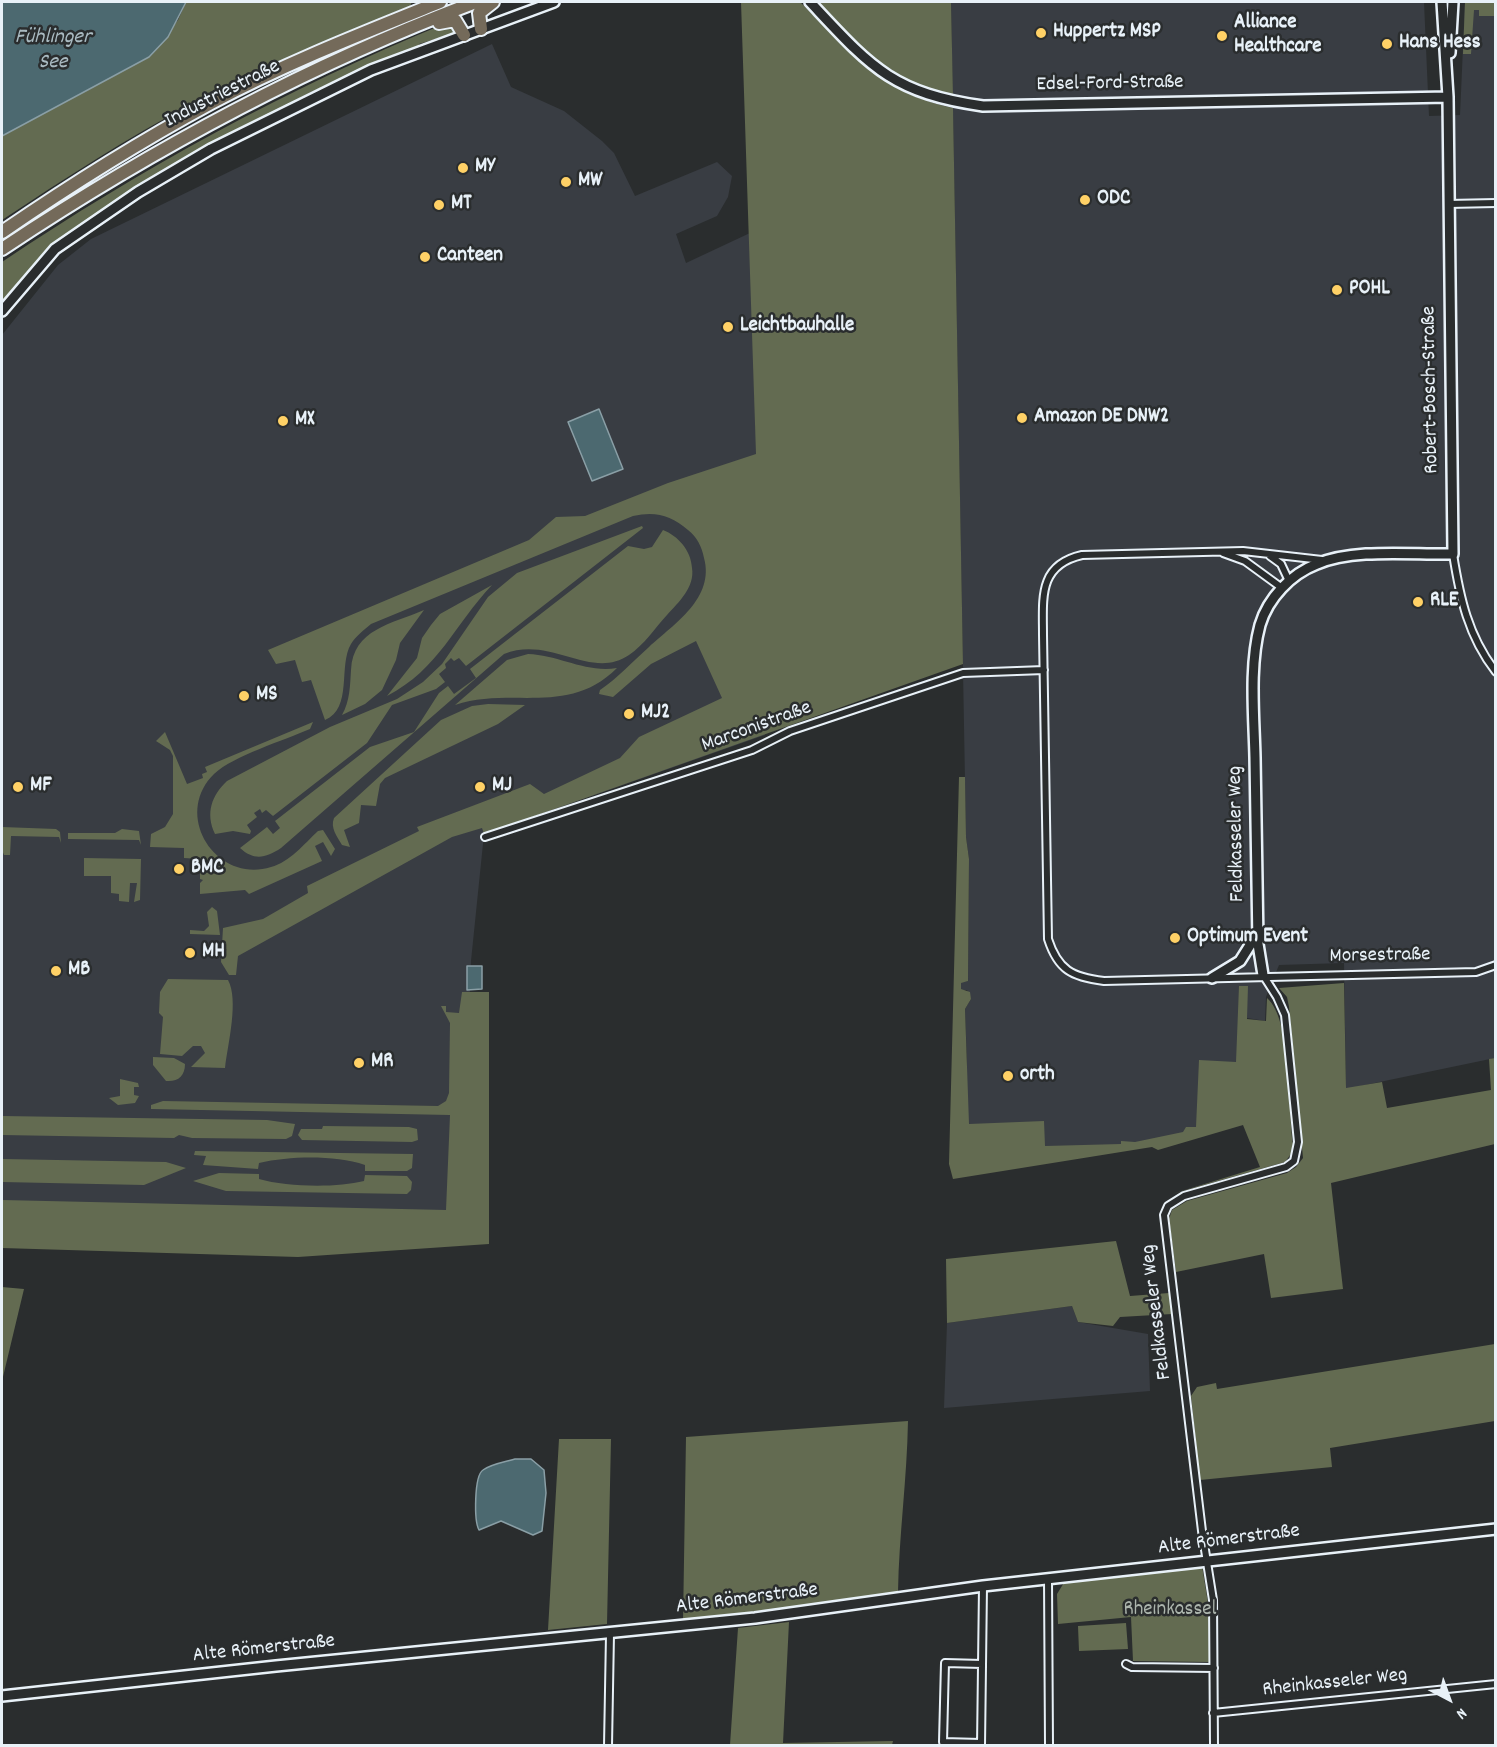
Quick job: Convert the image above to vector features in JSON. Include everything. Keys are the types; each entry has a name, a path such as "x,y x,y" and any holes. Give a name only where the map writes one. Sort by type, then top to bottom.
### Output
{"highway":[{"name":"Industriestraße","path":"2,232 62,191 212,102 315,53 440,2"},
{"name":"Industriestraße","path":"2,249 174,141 289,82 476,2"},
{"path":"481,29 479,13 494,2"},
{"path":"389,39 448,20 455,21 464,35"},
{"path":"2,225 62,191"}],"street":[{"path":"2,311 55,249 168,173 323,92 464,35 554,2"},
{"name":"Edsel-Ford-Straße","path":"810,2 859,55 881,72 911,89 943,100 983,106 1448,97"},
{"name":"Robert-Bosch-Straße","path":"1442,2 1448,97"},
{"name":"Robert-Bosch-Straße","path":"1453,2 1448,97 1453,554 1466,620 1473,637 1496,672"},
{"path":"1448,204 1496,203"},
{"path":"1217,551 1245,561 1286,584"},
{"path":"1263,975 1104,981 1082,978 1065,969 1054,957 1048,939 1043,599 1050,573 1057,565 1082,555 1217,551 1326,561"},
{"name":"Feldkasseler Weg","path":"1214,1746 1213,1600 1164,1215 1168,1206 1184,1196 1286,1167 1294,1161 1298,1142 1285,1015 1263,975 1258,932 1255,666 1260,626 1265,613 1286,584 1326,561 1359,556 1453,554"},
{"path":"1269,555 1281,564 1286,584"},
{"name":"Marconistraße","path":"485,837 752,750 790,731 963,673 1044,670"},
{"path":"1212,978 1240,962 1258,932"},
{"name":"Morsestraße","path":"1263,975 1476,972 1496,965"},
{"name":"Alte Römerstraße","path":"2,1696 755,1618 983,1586 1207,1563 1251,1558 1260,1554 1496,1529"},
{"path":"1048,1579 1048,1746"},
{"path":"982,1664 945,1663 943,1742 981,1744 983,1586"},
{"path":"608,1746 610,1634"},
{"path":"1126,1664 1132,1667 1214,1668"},
{"name":"Rheinkasseler Weg","path":"1213,1713 1496,1684"}],"shaded area":[{"path":"951,2 1424,2 1429,116 1460,115 1465,2 1495,2 1495,1058 1346,1089 1344,963 1279,965 1266,997 1265,1021 1247,1018 1243,1125 960,1177 967,1063 965,1009 971,999 967,990 961,990 961,982 968,981 969,859 966,837"},
{"path":"492,44 511,87 564,111 602,141 614,153 635,196 717,162 732,176 728,197 717,216 676,234 686,263 750,233 765,735 484,834 471,961 461,1225 2,1217 2,335 58,265 91,239"},
{"path":"1072,1306 1078,1322 1148,1334 1150,1391 944,1408 947,1323"}],"green space":[{"path":"186,2 412,2 410,6 301,52 168,116 72,174 2,220 2,136 149,57 178,20"},
{"path":"741,2 800,2 851,53 884,80 903,91 953,108 963,664 484,834 482,828 452,837 238,956 236,975 229,975 221,962 223,928 263,919 308,893 307,886 419,831 417,827 530,784 544,794 620,758 639,737 722,698 696,641 651,664 613,697 599,694 600,690 690,609 704,586 706,572 704,558 696,539 675,521 656,514 633,516 371,624 351,644 345,663 344,686 339,706 334,714 325,720 311,680 302,682 295,660 276,664 268,650 529,540 556,517 585,516 668,483 756,454"},
{"path":"816,2 951,2 953,96 912,82 894,72 846,33"},
{"path":"1465,2 1495,2 1495,16 1479,16 1479,10 1474,10 1471,54 1463,54"},
{"path":"444,24 451,24 455,31 452,34 419,44 420,46 311,92 212,143 154,177 51,247 2,301 2,262 55,227 162,162 217,132 329,75"},
{"path":"642,526 643,528 466,666 459,658 454,661 451,658 445,664 446,668 439,674 445,682 436,689 392,705 367,743 273,816 266,810 262,813 260,809 254,813 257,817 247,825 251,831 250,834 233,831 215,834 210,812 217,792 227,781 330,727 397,699 423,682 442,664 488,597 517,573"},
{"path":"663,530 679,540 689,555 691,582 681,599 629,655 615,662 600,663 538,650 521,650 504,654 281,848 260,857 250,855 240,848 267,827 273,834 280,828 275,821 370,747 414,732 439,693 448,686 454,694 476,678 470,669 628,546 644,549 652,547"},
{"path":"492,585 433,660 405,685 387,696 417,658 422,638 440,614"},
{"path":"424,610 400,643 396,660 382,690 365,704 342,715 348,699 353,656 359,645 376,630 387,624"},
{"path":"528,654 594,668 617,668 598,683 579,692 539,698 476,700 455,705 507,660"},
{"path":"525,705 498,724 385,778 380,784 376,806 361,805 359,823 344,830 350,847 342,845 333,829 334,818 441,720 472,706"},
{"path":"313,722 310,729 246,755 214,774 202,790 197,808 199,826 206,842 218,856 233,865 251,870 278,865 318,831 323,830 335,849 331,856 323,842 315,846 322,861 249,894 245,890 200,894 200,883 203,880 200,879 200,859 184,858 184,848 150,847 151,834 165,827 173,814 173,756 170,750 156,741 165,732 187,784 203,778 202,774 207,772 205,767"},
{"path":"959,777 965,777 966,837 969,859 968,981 961,983 961,989 970,992 971,999 965,1009 969,1124 1044,1121 1045,1146 1121,1144 1121,1141 1135,1142 1183,1132 1186,1127 1196,1127 1199,1060 1236,1062 1239,986 1248,986 1247,1019 1266,1021 1267,998 1275,1009 1285,1044 1293,1144 1291,1154 1285,1162 1172,1194 1260,1167 1243,1125 1158,1150 1152,1147 953,1179 949,1164"},
{"path":"2,827 56,829 60,832 61,843 59,837 11,836 10,855 4,855"},
{"path":"122,829 139,831 141,845 139,840 68,839 68,833 115,833"},
{"path":"84,858 141,859 140,900 134,902 137,883 130,883 129,902 119,901 119,894 111,893 111,876 84,876"},
{"path":"212,907 217,911 220,935 190,934 190,930 204,931 209,926 207,912"},
{"path":"168,979 228,980 233,999 233,1010 225,1068 191,1067 205,1053 201,1046 193,1046 182,1056 160,1054 163,1017 159,1013 160,992"},
{"path":"1344,983 1346,1088 1382,1082 1387,1108 1491,1090 1489,1059 1495,1058 1495,1144 1331,1183 1343,1289 1271,1298 1264,1254 1176,1272 1169,1219 1172,1210 1187,1201 1287,1173 1303,1158 1289,1007 1287,997 1279,988"},
{"path":"462,992 489,992 489,1244 298,1257 2,1248 2,1200 446,1210 450,1115 151,1109 151,1105 163,1101 438,1106 446,1101 449,1093 450,1023 441,1006 446,1006 446,1012 459,1013"},
{"path":"153,1057 174,1058 185,1064 182,1075 174,1080 166,1081 153,1065"},
{"path":"120,1079 138,1083 139,1087 134,1087 134,1095 139,1096 135,1103 118,1105 109,1098 120,1096"},
{"path":"2,1116 267,1120 295,1124 292,1136 286,1139 192,1138 179,1135 174,1138 2,1135"},
{"path":"323,1126 409,1127 417,1129 418,1140 412,1142 302,1140 298,1135 301,1129 322,1129"},
{"path":"195,1151 413,1154 412,1168 407,1171 365,1171 365,1165 326,1158 271,1161 259,1163 258,1169 203,1165 206,1156 194,1155"},
{"path":"2,1159 166,1162 186,1168 144,1185 2,1182"},
{"path":"219,1173 259,1174 259,1179 297,1185 326,1186 353,1183 364,1181 365,1175 407,1176 412,1182 411,1190 407,1194 226,1191 193,1181"},
{"path":"1116,1241 1130,1296 1169,1293 1172,1314 1120,1317 1113,1326 1078,1322 1072,1306 947,1323 946,1259"},
{"path":"2,1287 24,1289 2,1381"},
{"path":"1495,1344 1495,1421 1330,1448 1332,1467 1200,1480 1191,1396 1197,1387 1216,1383 1217,1389"},
{"path":"908,1421 898,1592 683,1622 686,1437"},
{"path":"559,1439 611,1439 607,1624 548,1630"},
{"name":"Rheinkassel","path":"1202,1566 1209,1609 1209,1662 1133,1661 1131,1617 1058,1624 1057,1594 1065,1581"},
{"path":"789,1622 783,1743 893,1741 892,1745 730,1745 738,1628"},
{"path":"1126,1623 1128,1649 1079,1651 1078,1626"}],"water":[{"name":"Fühlinger See","path":"2,2 186,2 168,37 149,57 2,136"},
{"path":"599,409 623,469 592,481 568,422"},
{"path":"467,966 482,966 482,989 467,990"},
{"path":"515,1459 531,1459 544,1470 546,1493 542,1531 533,1535 501,1521 479,1530 476,1518 476,1499 480,1474 490,1466"}],"place":[{"name":"Huppertz MSP","path":"1041,33"},
{"name":"Alliance Healthcare","path":"1222,36"},
{"name":"Hans Hess","path":"1387,44"},
{"name":"MY","path":"463,168"},
{"name":"MW","path":"566,182"},
{"name":"ODC","path":"1085,200"},
{"name":"MT","path":"439,205"},
{"name":"Canteen","path":"425,257"},
{"name":"POHL","path":"1337,290"},
{"name":"Leichtbauhalle","path":"728,327"},
{"name":"Amazon DE DNW2","path":"1022,418"},
{"name":"MX","path":"283,421"},
{"name":"RLE","path":"1418,602"},
{"name":"MS","path":"244,696"},
{"name":"MJ2","path":"629,714"},
{"name":"MF","path":"18,787"},
{"name":"MJ","path":"480,787"},
{"name":"BMC","path":"179,869"},
{"name":"Optimum Event","path":"1175,938"},
{"name":"MH","path":"190,953"},
{"name":"MB","path":"56,971"},
{"name":"MR","path":"359,1063"},
{"name":"orth","path":"1008,1076"}]}
